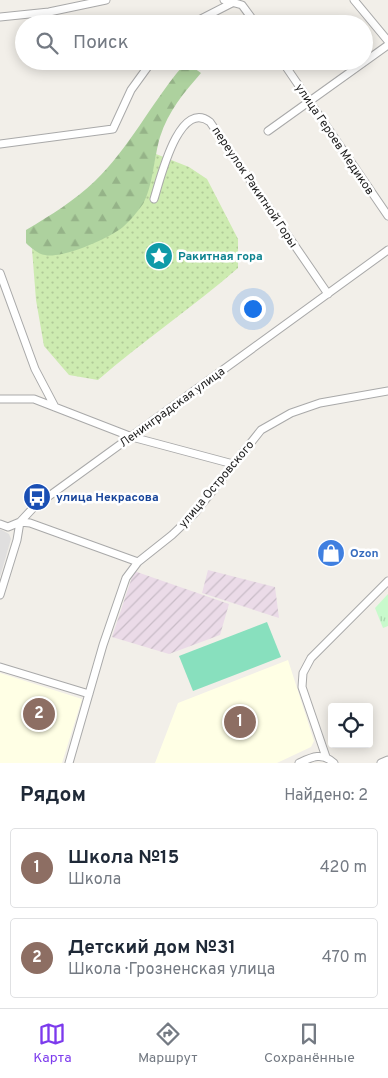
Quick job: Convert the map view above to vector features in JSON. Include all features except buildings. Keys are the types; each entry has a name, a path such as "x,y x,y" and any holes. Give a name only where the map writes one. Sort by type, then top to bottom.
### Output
{"street":[{"path":"20,15 49,12 106,0"},
{"path":"224,0 242,4 250,15"},
{"path":"354,0 366,15"},
{"path":"209,15 234,2"},
{"path":"0,17 15,15"},
{"path":"373,23 388,41"},
{"path":"373,56 388,45"},
{"path":"0,144 113,128 131,90 145,70"},
{"name":"улица Героев Медиков","path":"288,70 388,216"},
{"path":"268,131 354,70"},
{"name":"переулок Ракитной Горы","path":"154,199 166,158 180,132 191,119 197,117 204,118 210,122 328,294"},
{"name":"Ленинградская улица","path":"20,522 40,502 388,250"},
{"path":"0,273 35,369 55,407"},
{"name":"улица Островского","path":"69,763 126,578 138,562 172,535 194,514 261,430 276,420 320,403 388,391"},
{"path":"0,398 34,399 132,437 233,464"},
{"path":"0,596 17,540 20,522"},
{"path":"0,524 8,527 20,522 30,523 138,562"},
{"path":"326,757 302,687 303,673 311,658 388,581"},
{"path":"0,667 89,694"},
{"path":"299,763 321,755 334,763"},
{"path":"381,763 388,760"}],"shaded area":[{"path":"0,529 9,534 11,539 0,577"},
{"path":"208,570 275,587 279,618 202,593"},
{"path":"134,571 229,604 220,635 169,654 112,637"},
{"path":"288,660 314,741 311,747 277,763 155,763 178,703"},
{"path":"0,673 82,699 62,763 0,763"}],"green space":[{"path":"180,70 197,70 201,73 172,110 160,137 146,197 134,216 117,232 74,251 45,255 30,247 26,243 26,230 71,201 95,181 119,154"},
{"path":"156,154 189,167 207,179 238,239 238,268 98,380 69,375 44,346 36,300 32,249 46,255 151,177"},
{"path":"388,594 388,626 383,628 375,608"},
{"path":"267,622 281,657 193,691 179,656"}],"place":[{"name":"Ракитная гора","path":"159,256"},
{"name":"улица Некрасова","path":"37,497"},
{"name":"Ozon","path":"331,553"},
{"name":"Детский дом №31","path":"39,714"},
{"name":"Школа №15","path":"240,722"}]}
